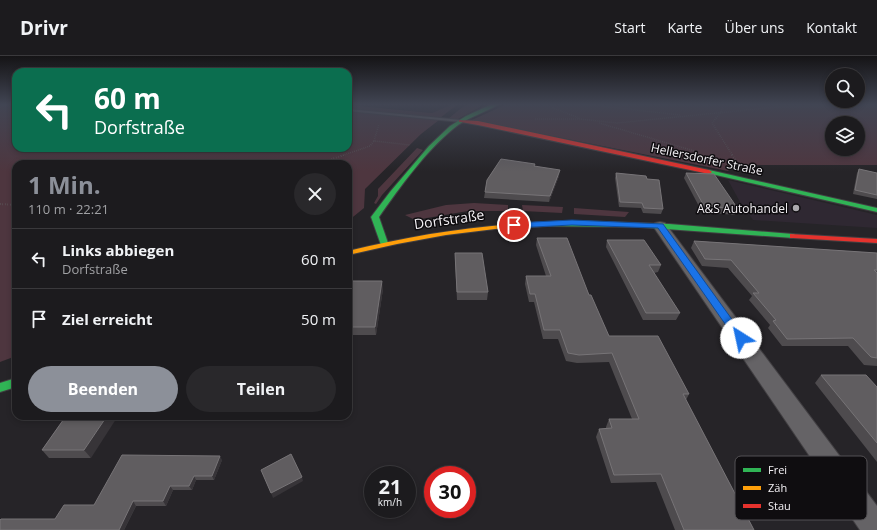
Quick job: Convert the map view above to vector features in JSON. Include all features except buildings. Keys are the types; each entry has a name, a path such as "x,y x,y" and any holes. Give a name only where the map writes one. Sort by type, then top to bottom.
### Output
{"street":[{"path":"384,243 376,217 380,209 432,147 453,126"},
{"name":"Hellersdorfer Straße","path":"497,126 877,210"},
{"name":"Dorfstraße","path":"352,253 384,243 462,231 520,225 594,223 660,226 877,242"},
{"path":"660,226 824,456"},
{"path":"0,388 12,384"},
{"path":"867,516 877,530"}],"path":[{"path":"610,126 701,153"},
{"path":"714,126 739,164 731,162"},
{"path":"330,160 370,146 374,141 414,146"},
{"path":"0,204 12,205"}],"shaded area":[{"path":"0,126 12,126 12,152 352,152 352,126 431,126 421,134 365,189 364,208 352,218 352,160 12,160 12,358 0,362"},
{"path":"503,126 825,126 825,156 865,156 865,126 877,126 877,165 733,165 728,171"},
{"path":"417,148 423,150 382,195 376,204 374,203 378,196 378,189"},
{"name":"A&S Autohandel","path":"728,180 877,215 877,228 753,220 740,202"},
{"path":"474,203 508,205 508,211 468,211 415,220 405,215 446,205"},
{"path":"522,205 563,207 562,213 523,211"},
{"path":"574,208 629,212 625,217 574,214"}],"traffic: fast":[{"path":"384,243 375,217 392,193 431,147 453,126"},
{"path":"709,172 877,210"},
{"path":"545,224 638,224 793,236"},
{"path":"0,388 12,384"}],"traffic: slow":[{"path":"352,252 446,233 495,227 545,224"}],"traffic: jam":[{"path":"493,126 709,172"},
{"path":"793,236 877,241"}],"place":[{"name":"A&S Autohandel","path":"796,208"}],"route":[{"path":"514,225 594,223 660,226 741,338"}]}
